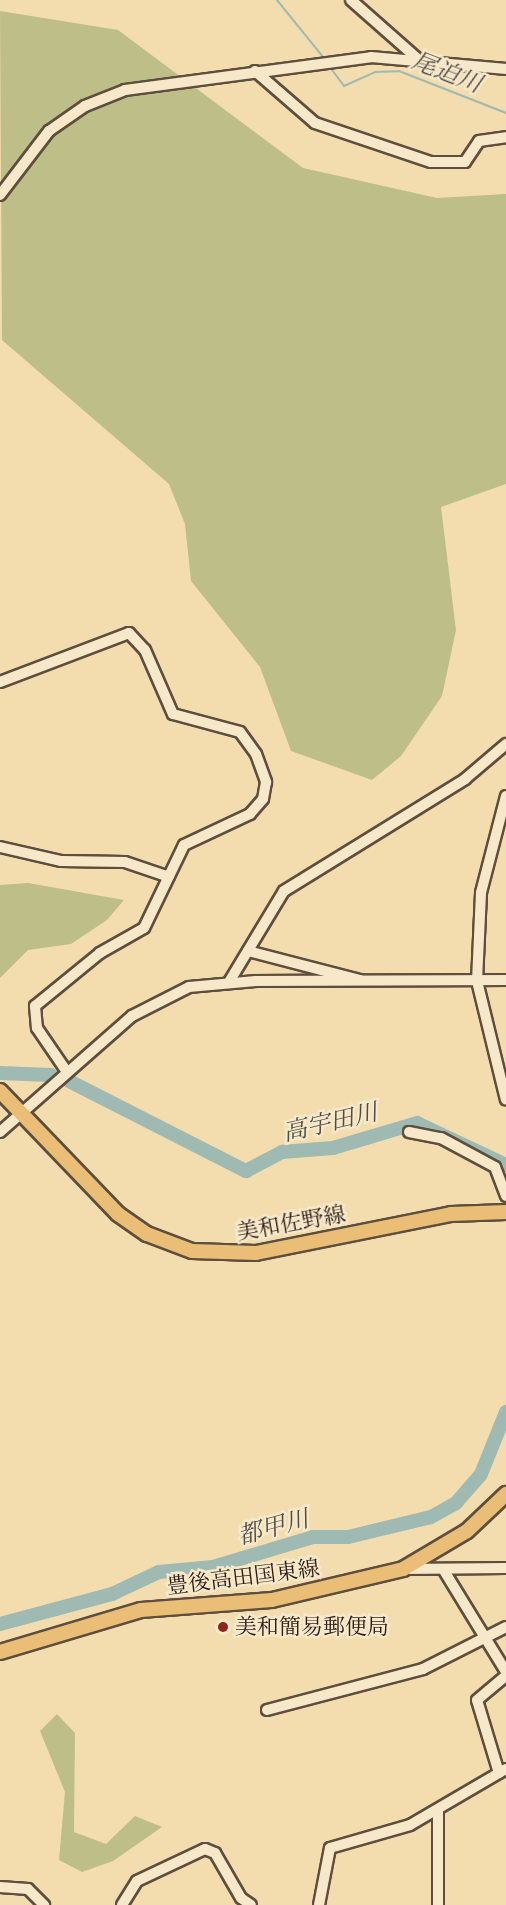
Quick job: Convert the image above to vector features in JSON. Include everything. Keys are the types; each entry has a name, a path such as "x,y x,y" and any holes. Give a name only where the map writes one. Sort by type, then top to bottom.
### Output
{"main road":[{"name":"美和佐野線","path":"0,1091 118,1214 147,1234 192,1251 256,1253 451,1214 506,1212"},
{"name":"豊後高田国東線","path":"0,1652 130,1612 272,1600 403,1569 466,1531 506,1494"}],"street":[{"path":"351,0 419,60"},
{"path":"0,195 33,146 95,101 147,85 327,62 419,60 506,69"},
{"path":"255,71 315,123 411,156 458,164 469,158 479,141 506,137"},
{"path":"0,682 129,633 145,650 173,714 233,728 246,739 264,772 263,799 241,820 189,840 144,928 100,953 34,1008 37,1028 67,1072"},
{"path":"228,982 284,891 456,786 506,744"},
{"path":"506,796 481,892 479,981 506,1100"},
{"path":"0,847 61,861 125,862 169,877"},
{"path":"248,951 361,981"},
{"path":"0,1132 67,1072 151,1003 189,987 228,982 506,980"},
{"path":"409,1132 441,1138 495,1167 506,1196"},
{"path":"403,1569 506,1568"},
{"path":"319,1905 330,1848 393,1832 438,1811 502,1771 477,1700 506,1674 443,1569"},
{"path":"267,1710 423,1669 486,1640 506,1627"},
{"path":"438,1811 438,1905"},
{"path":"122,1905 137,1881 204,1849 220,1859 241,1898 251,1905"},
{"path":"0,1887 28,1889 44,1905"}],"green space":[{"path":"0,11 118,30 303,168 437,198 506,194 506,484 441,507 456,630 442,696 401,756 372,780 291,751 260,667 191,581 185,524 169,484 2,340"},
{"path":"28,883 124,900 107,920 71,944 28,950 0,978 0,885"},
{"path":"57,1714 75,1733 74,1832 106,1844 135,1816 162,1827 113,1861 82,1872 59,1860 65,1792 40,1731"}],"waterway":[{"name":"尾迫川","path":"277,0 324,58"},
{"name":"尾迫川","path":"329,66 344,86 375,72 399,71 506,113"},
{"name":"高宇田川","path":"0,1073 51,1075"},
{"name":"高宇田川","path":"69,1081 246,1171 282,1152 333,1148 417,1123 506,1165"},
{"name":"都甲川","path":"0,1624 112,1594 159,1572 213,1567 313,1537 348,1537 431,1517 456,1503 481,1474 506,1412"}],"place":[{"name":"美和簡易郵便局","path":"223,1627"}]}
